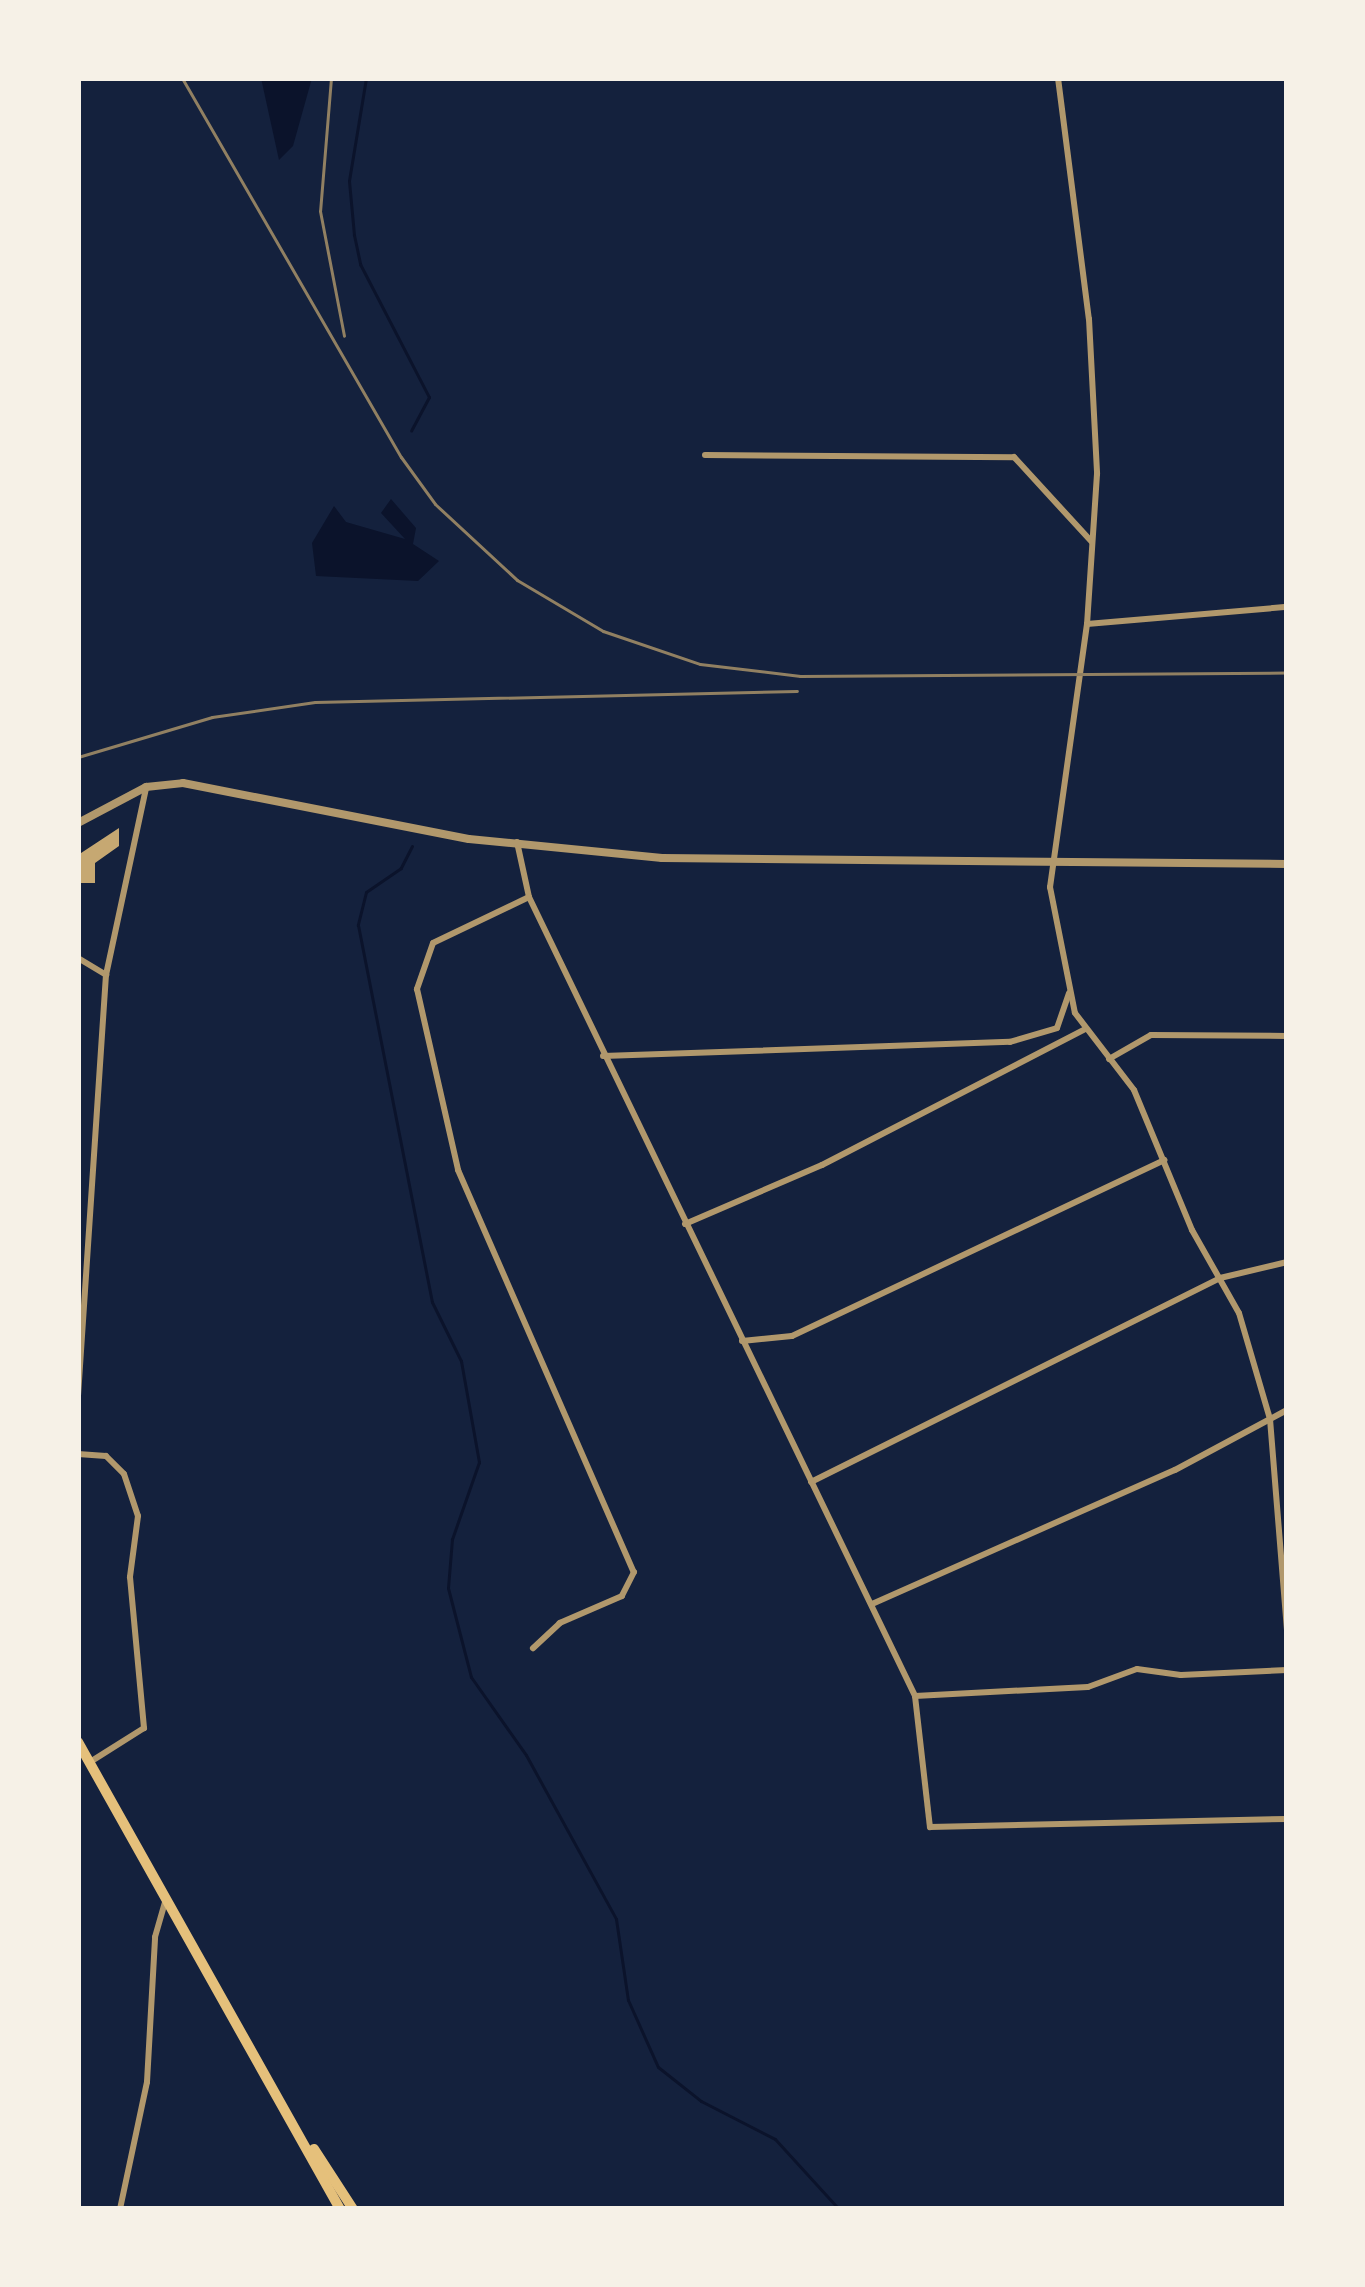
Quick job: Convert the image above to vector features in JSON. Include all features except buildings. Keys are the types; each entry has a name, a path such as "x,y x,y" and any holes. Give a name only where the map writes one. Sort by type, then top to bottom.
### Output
{"highway":[{"path":"78,1742 340,2209"},
{"path":"270,2081 353,2209"}],"street":[{"path":"1058,78 1096,418 1087,624 1051,887 1070,990 1084,1030 1134,1090 1239,1313 1270,1419 1284,1537 1287,1632"},
{"path":"705,455 1013,457 1092,542"},
{"path":"1087,624 1287,607"},
{"path":"78,823 146,787 236,790 517,842 662,858 1287,864"},
{"path":"78,1396 106,975 146,787"},
{"path":"517,842 529,897 603,1056 915,1696 930,1827 1287,1819"},
{"path":"529,897 433,943 417,989 458,1170 634,1572 622,1596 560,1623 533,1648"},
{"path":"78,958 106,975"},
{"path":"603,1056 1010,1042 1057,1028 1070,990"},
{"path":"685,1224 822,1165 1084,1030"},
{"path":"1108,1059 1150,1035 1287,1036"},
{"path":"742,1341 792,1336 1165,1160"},
{"path":"811,1482 1220,1278 1287,1262"},
{"path":"872,1604 1175,1470 1287,1410"},
{"path":"78,1454 106,1456 124,1474 137,1516 130,1577 144,1728 90,1762"},
{"path":"915,1696 1088,1687 1137,1669 1181,1675 1287,1670"},
{"path":"120,2209 146,2082 155,1937 166,1899"}],"water":[{"path":"261,78 312,78 293,146 279,160"},
{"path":"391,499 416,528 413,544 439,561 418,581 316,576 312,543 334,506 346,522 405,539 381,513"}],"waterway":[{"path":"366,78 349,181 354,235 360,264 429,397 411,431"},
{"path":"412,846 401,868 366,892 358,925 432,1302 461,1361 479,1462 452,1539 448,1588 471,1677 526,1755 616,1919 628,2000 658,2067 701,2101 775,2139 839,2209"}],"railway":[{"path":"182,78 401,457 435,504 517,580 603,631 700,664 800,676 1287,673"},
{"path":"331,78 320,211 344,336"},
{"path":"78,757 212,717 315,702 797,691"}]}
